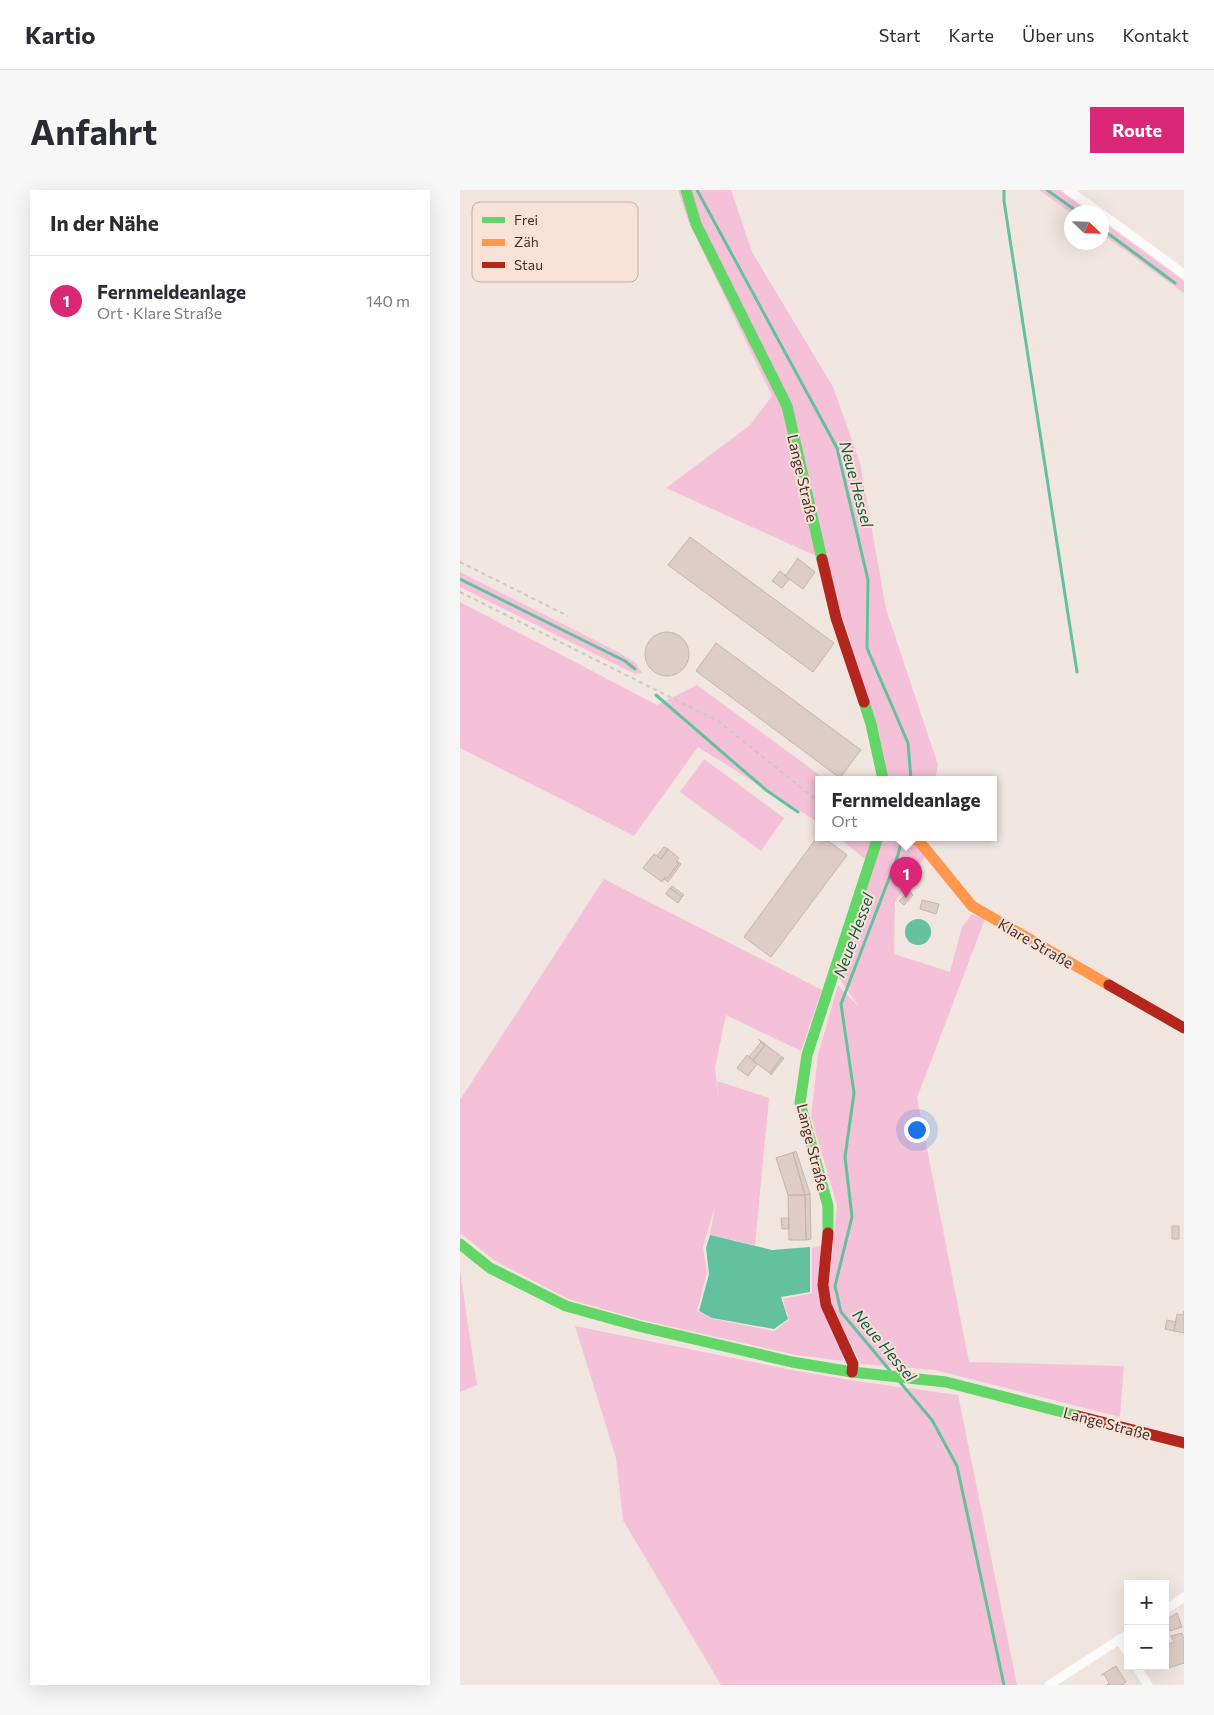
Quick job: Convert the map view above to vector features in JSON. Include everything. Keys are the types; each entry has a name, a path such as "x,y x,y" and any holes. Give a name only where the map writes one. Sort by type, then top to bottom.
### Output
{"street":[{"name":"Lange Straße","path":"686,190 696,224 787,406 836,618 871,724 882,776"},
{"path":"1068,190 1088,205"},
{"path":"1109,220 1184,274"},
{"name":"Lange Straße","path":"852,1372 853,1364 826,1304 823,1286 829,1222 828,1206 800,1103 807,1054 877,841"},
{"name":"Klare Straße","path":"919,841 972,906 1184,1028"},
{"name":"Lange Straße","path":"460,1244 490,1268 566,1306 658,1331 792,1362 852,1372 946,1382 1184,1444"},
{"path":"1169,1607 1184,1598"},
{"path":"1049,1685 1124,1636"},
{"path":"1119,1639 1124,1647"},
{"path":"1139,1670 1148,1685"}],"path":[{"path":"460,562 568,616"},
{"path":"460,592 718,721 815,799"}],"shaded area":[{"path":"678,190 731,190 752,252 833,387 860,463 886,609 938,765 936,776 887,776 874,718 845,624 816,556 666,488 750,425 772,396 687,218"},
{"path":"1039,190 1059,190 1080,205 1064,205 1064,208"},
{"path":"1109,226 1184,281 1184,293 1109,239"},
{"path":"460,572 618,652 636,663 642,673 635,674 460,587"},
{"path":"460,602 657,705 697,685 821,776 815,776 815,820 698,747 634,836 460,748"},
{"path":"704,759 784,818 761,851 680,792"},
{"path":"843,841 923,841 925,857 895,902 894,954 950,972 962,927 972,914 985,919 917,1098 969,1362 1124,1366 1120,1417 935,1370 861,1364 832,1306 829,1286 837,1205 811,1117 818,1055 838,985 859,1007 839,978 871,864"},
{"path":"604,879 822,990 801,1051 726,1015 715,1068 719,1104 717,1081 769,1098 755,1245 710,1235 715,1206 703,1247 707,1273 697,1311 713,1319 774,1331 789,1320 783,1299 812,1293 812,1248 823,1245 820,1285 843,1353 843,1361 796,1355 642,1320 568,1299 494,1260 460,1233 460,1100"},
{"path":"918,919 927,923 931,932 927,941 918,945 909,941 905,932 909,923"},
{"path":"710,1235 772,1250 810,1247 810,1292 781,1297 788,1319 774,1329 712,1318 699,1311 709,1274 706,1248"},
{"path":"460,1271 477,1385 460,1392"},
{"path":"575,1326 792,1370 958,1395 1017,1685 721,1685 623,1520 616,1458"}],"building":[{"path":"690,537 834,643 813,672 668,565"},
{"path":"797,558 815,572 803,589 784,575 786,575"},
{"path":"780,571 789,579 782,588 772,581"},
{"path":"667,632 679,636 685,642 689,654 685,666 679,672 667,676 655,672 649,666 645,654 649,642 655,636"},
{"path":"716,643 861,750 842,776 837,776 696,671"},
{"path":"815,840 828,841 847,855 771,957 744,937"},
{"path":"664,847 668,849 661,859 657,856"},
{"path":"668,849 679,858 676,862 679,864 667,879 665,877 662,882 643,868 654,854 661,859"},
{"path":"677,861 681,864 668,882 664,879 665,877 667,879 679,864"},
{"path":"672,886 684,895 682,897 670,888"},
{"path":"670,888 682,897 678,903 666,894"},
{"path":"909,891 913,895 904,905 899,901"},
{"path":"922,900 939,904 936,914 920,909"},
{"path":"758,1039 782,1057 770,1073 753,1061 765,1045"},
{"path":"761,1042 765,1045 753,1060 749,1057"},
{"path":"747,1055 757,1064 748,1076 737,1068"},
{"path":"782,1057 784,1058 771,1075 770,1073"},
{"path":"796,1151 810,1194 805,1195 793,1153"},
{"path":"794,1152 805,1195 788,1195 776,1158"},
{"path":"810,1194 811,1239 806,1240 805,1195"},
{"path":"788,1195 805,1195 806,1240 789,1240"},
{"path":"781,1218 789,1218 789,1229 782,1229"},
{"path":"1172,1226 1179,1226 1179,1239 1172,1239"},
{"path":"1184,1311 1184,1333 1174,1331 1177,1314 1183,1315"},
{"path":"1167,1320 1176,1322 1174,1331 1165,1329"},
{"path":"1177,1613 1182,1627 1170,1631 1169,1618"},
{"path":"1182,1633 1184,1639 1184,1663 1169,1668 1169,1644 1174,1642 1171,1636"},
{"path":"1116,1666 1126,1682 1122,1685 1107,1685 1109,1683 1104,1674 1101,1675"}],"waterway":[{"name":"Neue Hessel","path":"697,190 837,448 868,580 867,648 908,743 911,776"},
{"path":"1004,190 1004,201 1077,672"},
{"path":"1047,190 1068,205"},
{"path":"1109,234 1175,283"},
{"path":"460,579 625,661 635,669"},
{"path":"656,695 766,790 798,812"},
{"name":"Neue Hessel","path":"892,1373 841,1312 835,1286 852,1217 845,1157 854,1093 841,1004 898,855 901,841"},
{"name":"Neue Hessel","path":"899,1381 932,1420 957,1466 1004,1685"}],"traffic: fast":[{"path":"686,190 696,224 787,406 822,559"},
{"path":"864,702 871,724 882,776"},
{"path":"828,1233 828,1206 800,1103 807,1055 877,841"},
{"path":"460,1244 490,1268 566,1306 638,1326 792,1362 852,1372 946,1382 1078,1416"}],"traffic: slow":[{"path":"919,841 972,906 1109,985"}],"traffic: jam":[{"path":"822,559 836,618 864,702"},
{"path":"1109,985 1184,1028"},
{"path":"828,1233 823,1285 826,1305 853,1364 852,1372"},
{"path":"1078,1416 1184,1443"}],"place":[{"name":"Fernmeldeanlage","path":"906,898"}]}
